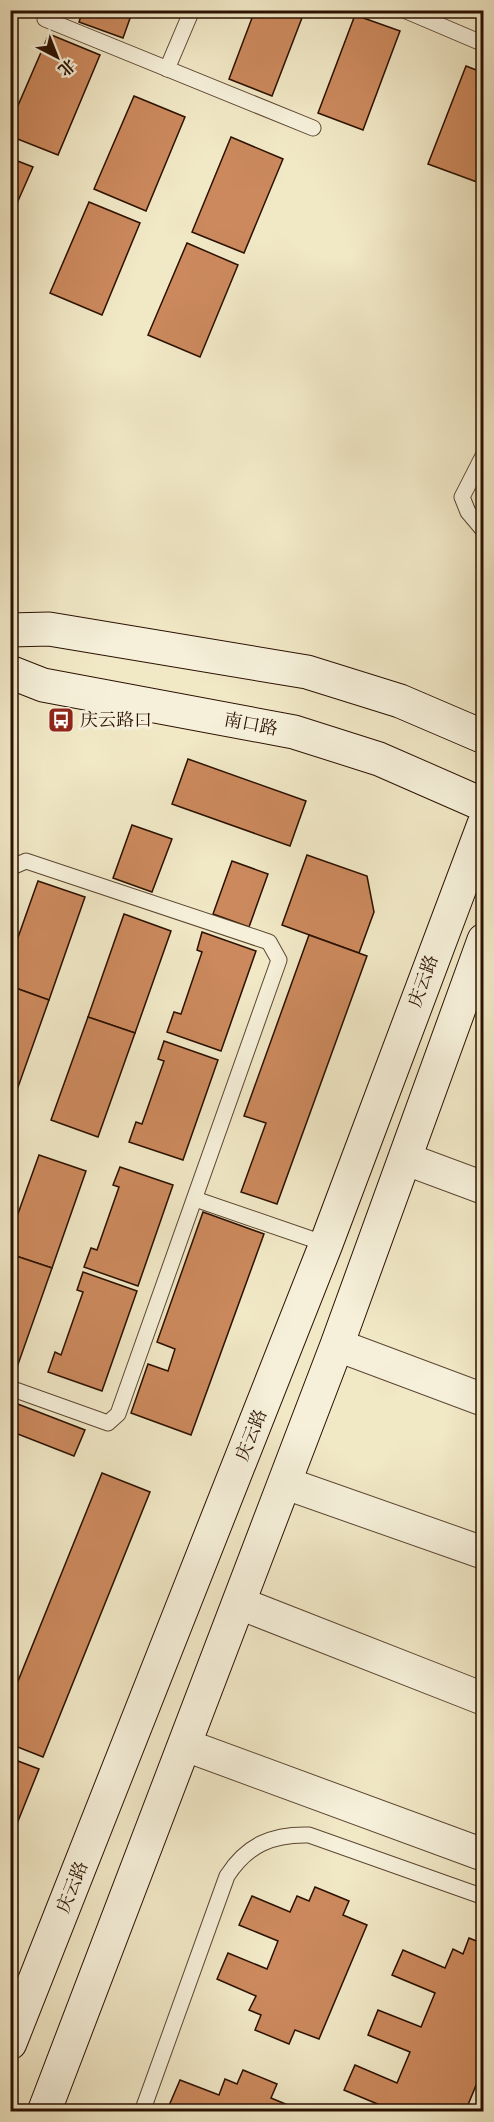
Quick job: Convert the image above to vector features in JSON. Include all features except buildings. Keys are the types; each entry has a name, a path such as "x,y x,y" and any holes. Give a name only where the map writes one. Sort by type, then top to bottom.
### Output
{"main road":[{"path":"10,630 49,629 307,672 400,701 483,736"},
{"name":"南口路","path":"13,677 44,685 294,732 379,759 483,805"},
{"name":"庆云路","path":"10,2043 326,1244 483,824"},
{"path":"44,2112 285,1483 406,1159 483,940"}],"street":[{"path":"406,1159 483,1188"},
{"path":"336,1345 483,1400"},
{"path":"285,1483 483,1553"},
{"path":"239,1603 483,1699"},
{"path":"185,1745 483,1855"}],"lane":[{"path":"167,69 192,10"},
{"path":"404,10 483,44"},
{"path":"45,19 313,129"},
{"path":"483,454 462,497 468,512 483,531"},
{"path":"10,868 26,861 269,942 279,960 118,1414 108,1422 10,1388"},
{"path":"195,1199 326,1244"},
{"path":"142,2112 227,1876 244,1853 256,1844 289,1834 309,1836 483,1897"}],"place":[{"name":"庆云路口","path":"61,720"}]}
